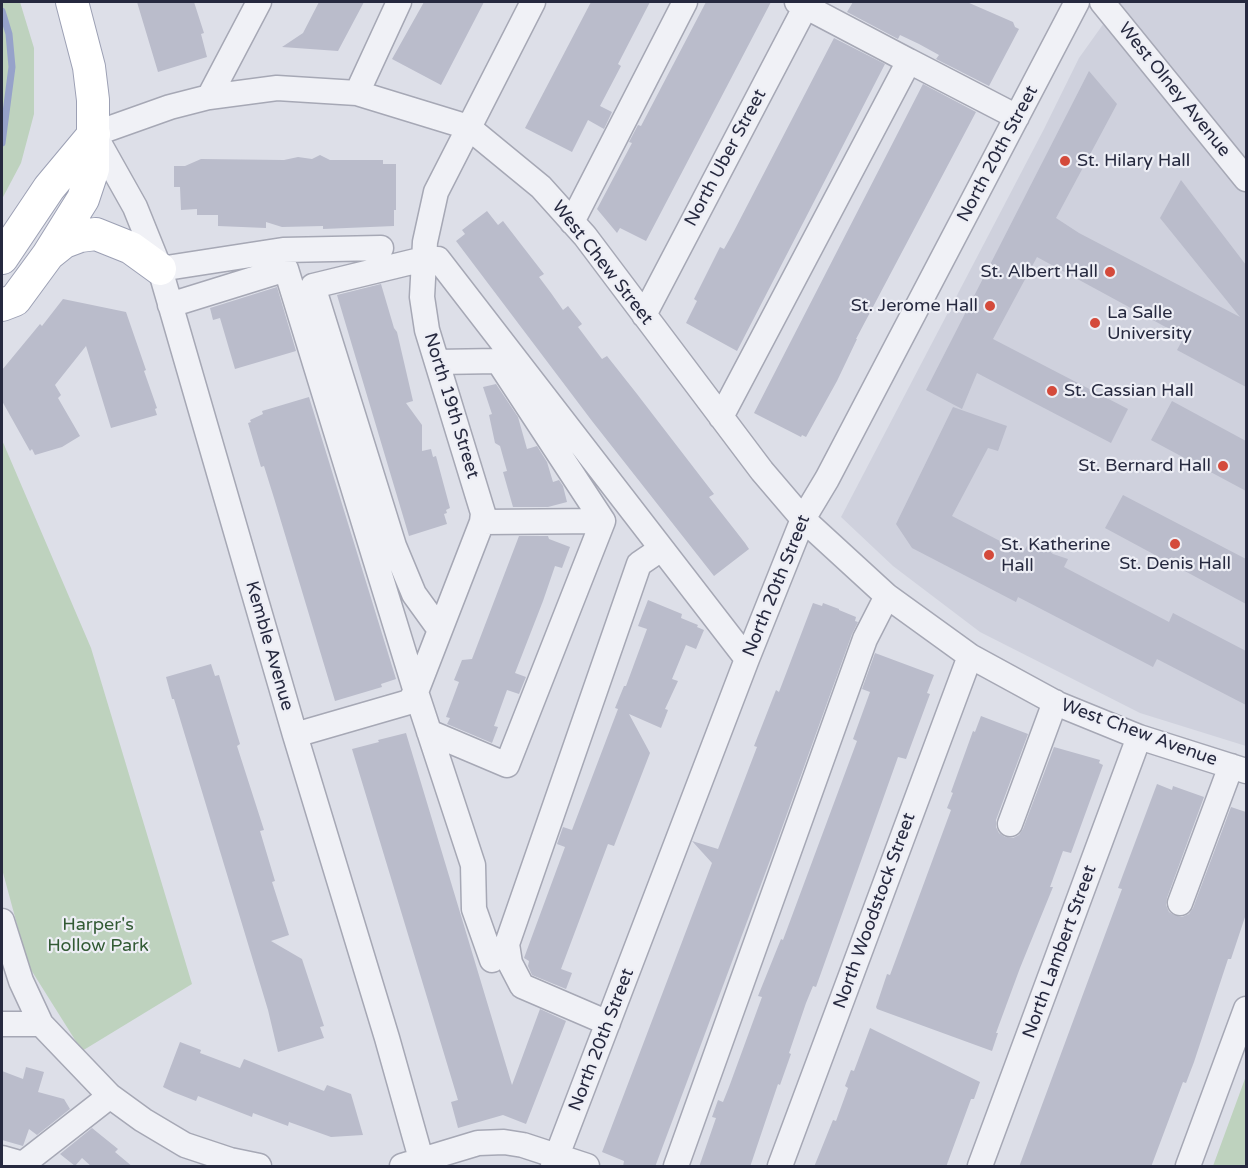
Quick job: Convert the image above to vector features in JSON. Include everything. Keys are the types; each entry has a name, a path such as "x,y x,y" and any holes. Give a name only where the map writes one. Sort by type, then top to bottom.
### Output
{"main road":[{"path":"2,305 15,300 48,255 83,199 93,169 93,100 89,67 72,2"},
{"path":"2,258 49,188 94,134"},
{"path":"48,255 64,242 80,236 96,234 131,248 159,269"}],"street":[{"path":"209,97 259,2"},
{"path":"357,93 399,2"},
{"name":"North 19th Street","path":"482,522 483,513 427,330 422,297 425,242 436,192 532,2"},
{"path":"572,222 685,2"},
{"name":"North 20th Street","path":"555,1161 803,519 832,469 1077,2"},
{"name":"West Olney Avenue","path":"1102,2 1246,179"},
{"path":"804,3 1017,117"},
{"name":"North Uber Street","path":"644,315 804,3"},
{"path":"721,417 909,61"},
{"name":"West Chew Street","path":"94,134 209,97 277,88 357,93 468,127 541,187 585,236 762,471 803,519"},
{"name":"Kemble Avenue","path":"94,134 135,207 159,269 387,1038 416,1165"},
{"path":"159,269 284,250 381,249"},
{"path":"440,630 414,594 394,546 313,286 424,259 438,259 747,659"},
{"path":"170,305 286,269 416,692 473,865 474,909 492,960"},
{"path":"437,362 498,361 603,521"},
{"name":"West Chew Avenue","path":"803,519 887,596 970,656 1055,702 1139,737 1239,769"},
{"path":"296,735 409,702 416,692 482,522 603,521"},
{"path":"429,732 507,765 603,521"},
{"path":"608,1023 522,986 510,963 507,944 639,564 661,549"},
{"path":"676,1167 865,639 887,596"},
{"name":"North Woodstock Street","path":"780,1167 970,656"},
{"path":"1010,824 1055,702"},
{"name":"North Lambert Street","path":"980,1167 1139,737"},
{"path":"1180,903 1239,769"},
{"path":"2,921 21,981 41,1024 110,1096 143,1120 185,1145 259,1167"},
{"path":"1188,1167 1246,1009"},
{"path":"2,1024 41,1024"},
{"path":"2,1158 23,1164 110,1096"},
{"path":"416,1165 478,1143 504,1142 523,1145 555,1161 587,1167"}],"shaded area":[{"name":"La Salle University","path":"1119,2 1246,2 1246,746 1140,713 980,632 893,566 841,517 1079,58"}],"green space":[{"path":"2,2 20,2 34,48 34,114 21,163 2,199"},
{"name":"Harper's Hollow Park","path":"2,440 91,648 192,984 82,1051 28,965 2,869"},
{"path":"1246,1076 1246,1166 1213,1166"}],"building":[{"path":"137,2 194,2 204,33 201,34 207,57 158,72"},
{"path":"319,2 364,2 338,51 282,47 303,33"},
{"path":"424,2 484,2 441,85 392,59"},
{"path":"591,2 650,2 618,64 621,66 600,106 612,112 604,129 588,120 572,152 525,128"},
{"path":"706,2 771,2 646,241 620,228 617,233 597,209 632,143 629,142 638,125 641,126"},
{"path":"853,2 967,2 1013,22 1019,29 989,86 936,59 939,55 919,44 900,35 898,39 847,12"},
{"path":"834,38 885,64 737,351 686,323 697,301 694,299 720,247 724,249 734,231"},
{"path":"1089,71 1117,104 1056,218 1079,233 1240,317 1160,218 1181,180 1246,265 1246,387 1177,350 1184,337 1037,257 993,339 1128,409 1111,443 977,373 962,409 926,390"},
{"path":"923,84 976,112 856,339 837,381 806,437 802,435 801,437 754,413"},
{"path":"320,155 330,160 383,160 383,164 396,164 394,226 323,229 323,226 282,227 266,222 266,228 218,226 218,215 197,215 197,209 181,210 180,187 174,187 174,166 185,166 201,159 284,160 298,157 312,159"},
{"path":"487,211 498,225 503,221 544,274 539,277 563,310 568,306 582,324 578,327 602,359 607,356 637,394 714,494 709,497 749,549 714,576 592,421 456,241 465,234 462,230"},
{"path":"381,284 397,332 413,401 406,403 422,425 422,451 431,449 433,457 436,456 450,508 444,514 447,524 409,536 337,295"},
{"path":"277,287 296,351 235,369 220,318 213,320 210,308"},
{"path":"63,299 126,312 146,370 144,371 157,408 155,409 157,415 111,428 86,346 55,385 61,395 58,398 80,436 62,447 35,455 32,449 30,451 2,401 2,370"},
{"path":"496,384 518,417 527,449 537,446 547,462 553,482 559,480 563,486 567,502 548,507 513,507 503,472 507,471 500,446 495,443 489,415 492,414 483,387"},
{"path":"309,397 396,679 381,684 382,687 335,701 264,466 261,467 248,423 263,414 262,411"},
{"name":"St. Bernard Hall","path":"1172,401 1246,441 1246,491 1151,440"},
{"name":"St. Katherine Hall","path":"953,407 1007,426 998,451 988,448 952,516 1023,553 1032,537 1053,554 1068,559 1064,567 1169,622 1173,613 1246,651 1246,705 1157,659 1153,667 1018,597 1016,602 912,548 896,524"},
{"name":"St. Denis Hall","path":"1123,495 1246,559 1246,604 1105,528"},
{"path":"519,536 548,536 549,539 570,547 562,568 555,566 515,673 526,677 519,694 507,690 494,726 498,727 492,743 447,724 450,718 446,717 459,682 454,680 462,660 472,659"},
{"path":"648,600 682,614 681,618 704,630 696,649 686,645 672,679 678,681 665,709 668,710 661,728 629,714 650,753 614,846 608,844 561,969 572,973 566,989 532,975 528,966 529,961 524,958 565,847 557,844 563,827 572,830 618,709 615,708 626,686 647,629 638,626"},
{"path":"813,603 822,606 823,603 839,609 856,617 855,621 858,622 655,1167 623,1167 624,1161 602,1152 712,863 692,841 718,849 757,747 754,746 776,690 779,692"},
{"path":"875,653 934,675 927,693 930,694 906,759 898,757 816,987 813,986 806,1003 789,1053 791,1054 780,1085 778,1084 750,1167 699,1167 716,1118 712,1117 718,1100 723,1102 729,1087 762,997 758,996 781,939 783,940 857,741 853,739 870,692 862,689"},
{"path":"211,664 215,676 219,675 240,744 237,746 264,830 260,831 275,881 272,882 289,935 271,941 302,959 324,1026 320,1027 324,1038 278,1052 268,1010 166,677"},
{"path":"981,716 1028,734 996,820 999,833 1005,837 1013,838 1023,829 1054,747 1100,760 1099,763 1103,765 1071,853 1063,851 1050,887 1053,887 1020,968 996,1033 998,1033 992,1051 876,1007 951,810 947,808 953,793 951,792 973,731 975,732"},
{"path":"406,733 512,1085 540,1009 566,1021 526,1124 503,1115 458,1128 451,1102 458,1100 352,749"},
{"path":"1157,784 1172,790 1173,786 1204,797 1167,898 1166,905 1169,912 1176,916 1182,917 1189,914 1193,908 1231,807 1246,812 1246,914 1231,959 1228,959 1194,1062 1186,1083 1183,1082 1151,1167 1019,1167 1122,889 1118,888"},
{"path":"870,1028 980,1082 974,1099 971,1099 946,1167 814,1167 833,1120 836,1121 848,1088 845,1086 851,1070 854,1071"},
{"path":"180,1042 201,1050 200,1053 240,1068 244,1059 324,1091 327,1085 351,1094 363,1135 331,1137 289,1122 288,1126 253,1113 252,1117 198,1096 196,1101 163,1087"},
{"path":"26,1067 44,1072 38,1092 64,1099 70,1109 37,1135 29,1129 23,1146 2,1140 2,1071 23,1079"},
{"path":"92,1128 118,1149 115,1152 133,1167 92,1167 82,1158 75,1166 60,1154"}],"waterway":[{"path":"2,11 9,34 12,67 2,143"}],"place":[{"name":"St. Hilary Hall","path":"1065,161"},
{"name":"St. Albert Hall","path":"1110,272"},
{"name":"St. Jerome Hall","path":"990,306"},
{"name":"La Salle University","path":"1095,323"},
{"name":"St. Cassian Hall","path":"1052,391"},
{"name":"St. Bernard Hall","path":"1223,466"},
{"name":"St. Denis Hall","path":"1175,544"},
{"name":"St. Katherine Hall","path":"989,555"}]}
